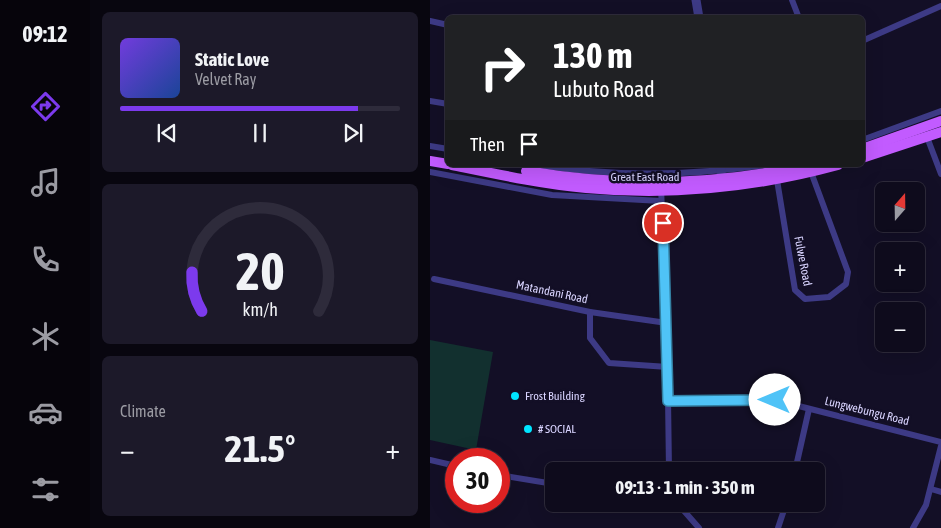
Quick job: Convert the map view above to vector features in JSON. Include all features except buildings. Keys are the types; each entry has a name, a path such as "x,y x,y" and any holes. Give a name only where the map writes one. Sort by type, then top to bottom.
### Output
{"main road":[{"path":"865,148 941,121"},
{"path":"865,157 941,132"},
{"path":"430,154 445,156"},
{"path":"430,161 445,164"},
{"name":"Great East Road","path":"483,167 585,188 661,191 777,180 809,169"},
{"name":"Great East Road","path":"661,191 721,172 824,167"}],"street":[{"path":"696,0 698,15"},
{"path":"792,0 798,15"},
{"path":"865,40 941,6"},
{"path":"430,21 445,24"},
{"path":"430,101 445,104"},
{"path":"865,139 941,111"},
{"path":"927,137 941,174"},
{"path":"430,146 445,148"},
{"path":"558,167 627,174 721,172 752,167"},
{"name":"Fulwe Road","path":"777,180 795,290 805,299 829,297 846,284 848,272 809,169"},
{"path":"430,172 552,195 661,191 667,323 669,462"},
{"name":"Matandani Road","path":"434,279 590,312 667,323"},
{"path":"590,312 590,338 608,362 668,367"},
{"name":"Lungwebungu Road","path":"668,401 768,400 941,442"},
{"path":"796,462 809,409"},
{"path":"913,528 924,511 941,446"},
{"path":"430,460 445,463"},
{"path":"510,476 545,482"},
{"path":"931,489 941,492"},
{"path":"685,512 699,528"},
{"path":"778,528 783,512"}],"green space":[{"path":"430,340 493,352 476,448 467,448 430,440"}],"place":[{"name":"Frost Building","path":"515,396"},
{"name":"# SOCIAL","path":"528,429"}],"route":[{"path":"663,223 668,401 775,400"}]}
